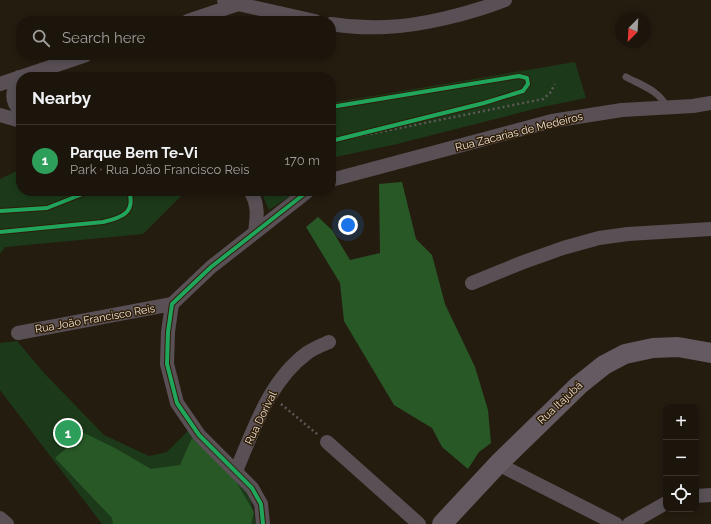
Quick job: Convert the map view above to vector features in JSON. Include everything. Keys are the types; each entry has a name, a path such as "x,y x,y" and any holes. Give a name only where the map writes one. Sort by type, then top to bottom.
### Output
{"street":[{"path":"224,0 292,16"},
{"path":"336,25 352,27 386,28 426,22 505,0"},
{"path":"203,16 238,4"},
{"path":"34,72 71,60"},
{"path":"0,84 16,78"},
{"path":"16,84 13,100 16,107"},
{"name":"Rua Zacarias de Medeiros","path":"336,179 552,121 622,110 711,103"},
{"path":"0,115 16,120"},
{"path":"252,196 257,208 255,232"},
{"path":"264,524 261,504 252,488 199,435 177,403 167,364 168,332 172,304 211,267 302,196"},
{"path":"472,283 563,248 599,238 628,234 711,229"},
{"name":"Rua João Francisco Reis","path":"18,333 172,304"},
{"name":"Rua Dorival","path":"236,471 270,395 290,368 308,353 329,342"},
{"name":"Rua Itajubá","path":"442,524 498,464 579,385 604,365 625,354 653,348 678,347 711,353"},
{"path":"327,442 419,524"},
{"path":"498,464 616,524"},
{"path":"699,496 711,495"},
{"path":"629,524 663,505"},
{"path":"0,518 7,524"}],"lane":[{"path":"626,77 654,91 662,98 667,107"}],"path":[{"path":"336,141 543,99 550,93 555,84"},
{"path":"336,141 431,116"},
{"path":"270,395 327,442"}],"green space":[{"path":"575,62 586,98 542,107 397,144 336,157 337,102"},
{"path":"16,171 16,196 181,196 143,234 5,247 0,254 0,179"},
{"path":"402,182 416,239 432,255 445,304 475,367 488,410 491,443 479,452 468,469 442,447 432,428 394,405 344,321 340,283 306,227 318,217 332,230 350,260 380,253 379,184"},
{"path":"263,196 290,196 269,210"},
{"path":"17,341 44,373 104,435 149,456 167,452 188,431 249,492 256,524 102,524 0,390 0,343"},
{"path":"84,433 115,448 151,469 180,465 192,438 234,478 254,512 251,524 113,524 112,518 55,458"}],"cycle path":[{"path":"336,106 519,76 527,78 528,84 523,91 484,103 336,140"},
{"path":"0,211 47,208 77,196"},
{"path":"0,232 103,222 116,219 129,209 130,196"},
{"path":"263,524 261,504 252,488 199,435 177,403 167,364 168,332 172,304 211,267 302,196"}],"place":[{"name":"Parque Bem Te-Vi","path":"68,433"}]}
